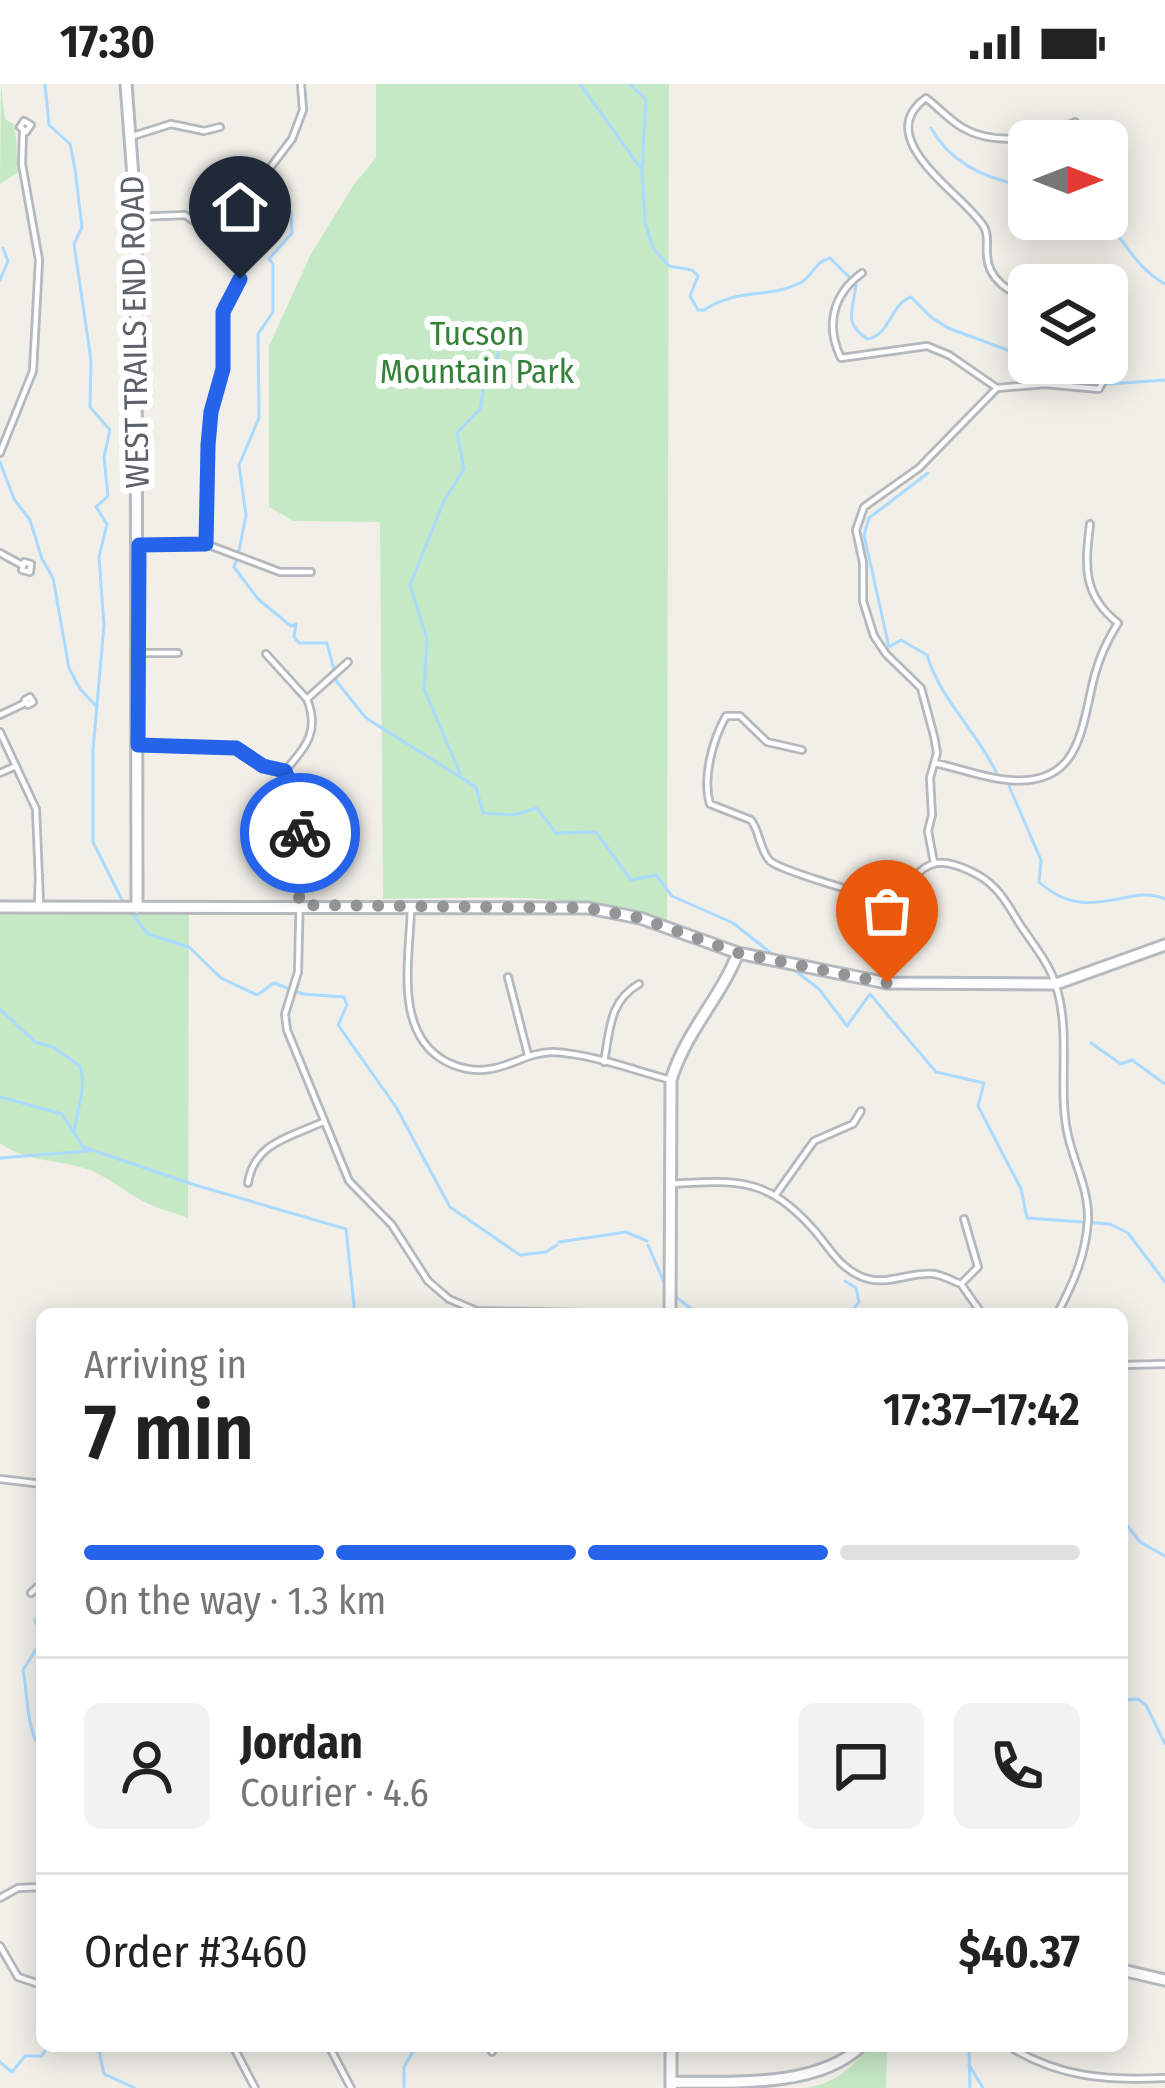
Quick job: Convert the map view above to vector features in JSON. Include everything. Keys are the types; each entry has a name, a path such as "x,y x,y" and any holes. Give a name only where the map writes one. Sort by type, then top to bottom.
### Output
{"street":[{"name":"WEST TRAILS END ROAD","path":"126,84 136,217 137,908"},
{"path":"206,544 208,445 223,369 223,312 240,279 270,168 292,140 302,114 301,84"},
{"path":"1008,135 980,135 946,116 929,98 921,101 910,120 910,138 923,164 984,226 987,258 997,282 1008,289"},
{"path":"130,137 171,124 204,131 220,127"},
{"path":"0,453 33,371 39,260 22,164 23,131"},
{"path":"136,217 185,215 221,240 246,244"},
{"path":"862,273 843,288 832,311 841,358 927,346 949,355 997,388 1045,384 1099,389 1102,384"},
{"path":"934,863 928,831 936,745 921,688 878,644 864,606 857,521 864,507 920,468 997,388"},
{"path":"935,763 1008,780 1042,779 1064,767 1080,740 1096,669 1118,623 1102,611 1088,586 1084,570 1090,524"},
{"path":"139,545 206,544 280,572 311,572"},
{"path":"0,554 22,565"},
{"path":"138,652 178,653"},
{"path":"266,654 308,699 314,716 309,742 285,771"},
{"path":"308,699 348,662"},
{"path":"0,715 26,703"},
{"path":"802,750 776,746 760,738 740,716 726,716 712,754 707,794 713,808 752,820 771,862 878,897 934,863 960,868 995,888 1056,984 1063,1102 1068,1136 1083,1179 1088,1222 1077,1275 1060,1308"},
{"path":"0,733 36,809 39,908"},
{"path":"138,745 236,748 263,766 285,771"},
{"path":"0,773 16,766"},
{"path":"285,771 299,808 298,972 285,1014 287,1030 349,1180 392,1225 428,1281 449,1299 470,1308"},
{"path":"299,808 345,805"},
{"path":"411,906 409,1010 417,1036 430,1053 457,1068 490,1070 528,1055 553,1052 671,1080"},
{"path":"0,908 587,908 640,918 738,953 868,982 1056,984 1165,945"},
{"path":"670,1308 671,1080 681,1047 738,953"},
{"path":"731,970 757,957"},
{"path":"508,977 528,1055"},
{"path":"604,1062 614,1006 623,993 639,984"},
{"path":"777,1192 814,1141 853,1124 861,1111"},
{"path":"248,1184 250,1166 264,1148 323,1122"},
{"path":"670,1184 717,1181 777,1192 818,1234 830,1255 858,1276 884,1281 935,1274 961,1284 978,1308"},
{"path":"961,1284 978,1267 964,1219"},
{"path":"1128,1365 1165,1364"},
{"path":"0,1479 36,1483"},
{"path":"31,1594 36,1589"},
{"path":"0,1898 18,1888 36,1887"},
{"path":"0,1946 15,1979 36,1984"},
{"path":"1128,1971 1165,1980"},
{"path":"236,2052 255,2088"},
{"path":"332,2052 351,2088"},
{"path":"671,2052 671,2085 814,2079 854,2052"},
{"path":"1018,2052 1058,2072 1165,2078"},
{"path":"1150,2079 1151,2088"}],"green space":[{"path":"1,84 5,119 15,125 18,172 0,184"},
{"name":"Tucson Mountain Park","path":"376,84 669,84 667,920 562,900 383,899 380,522 294,521 269,507 269,346 311,254 376,158"},
{"path":"0,911 189,911 188,1218 143,1201 92,1171 22,1154 0,1143"},
{"path":"864,2052 887,2052 886,2088 803,2088 823,2084"}],"waterway":[{"path":"45,84 49,125 70,144 75,169 82,227 74,244 91,360 90,407 110,430 104,457 108,496 96,507 107,524 99,557 104,625 93,750 93,842 123,902"},
{"path":"580,84 642,170 645,222 653,248 669,266 692,270 698,276 690,296 698,310 729,298 788,288 830,258 856,284 852,321 867,339 881,332 898,306 911,297 948,328 1008,350"},
{"path":"629,84 646,99 642,170"},
{"path":"931,128 957,159 1008,182"},
{"path":"239,551 246,515 239,465 259,418 258,334 273,312 273,264 269,259 292,233 291,212"},
{"path":"1121,240 1165,284"},
{"path":"0,280 8,261 3,248"},
{"path":"460,773 424,689 427,639 410,585 444,501 464,469 457,433 480,409 485,380 497,375 496,360 508,321"},
{"path":"1128,383 1165,380"},
{"path":"0,462 53,578 69,668 96,706"},
{"path":"928,473 869,518 864,535 889,647 901,640 927,655 941,687 996,772"},
{"path":"237,558 234,567 258,599 291,626 296,624 294,637 299,643 327,643 337,682 366,718 476,787 483,813 514,815 537,808 556,833 596,832 631,880 656,875 672,896 733,923 776,957"},
{"path":"1009,786 1041,860 1039,882 1075,901 1151,895 1165,899"},
{"path":"129,910 148,934 189,947 221,978 257,995 274,983 303,994 344,997 347,1005 338,1025 396,1107 450,1207 520,1255 546,1252 557,1245"},
{"path":"789,966 819,989 847,1026 870,994 936,1072 984,1083 978,1106 1021,1189 1027,1218 1110,1224 1128,1233 1165,1282"},
{"path":"0,1009 35,1042 53,1047 80,1066 82,1090 75,1130"},
{"path":"1091,1043 1121,1064 1132,1060 1165,1084"},
{"path":"0,1097 62,1114 83,1147 346,1229 354,1308"},
{"path":"0,1158 88,1151"},
{"path":"559,1242 626,1232 647,1241"},
{"path":"648,1245 666,1287"},
{"path":"845,1281 856,1288 859,1302 855,1308"},
{"path":"672,1294 690,1308"},
{"path":"1128,1527 1140,1542 1165,1556"},
{"path":"36,1619 36,1624"},
{"path":"36,1649 23,1670 36,1739"},
{"path":"1128,1700 1146,1705 1165,1744"},
{"path":"0,2062 12,2072 25,2056 44,2052"},
{"path":"99,2052 104,2074 135,2088"},
{"path":"404,2088 404,2067 413,2052"},
{"path":"969,2052 970,2088"},
{"path":"969,2065 983,2088"}],"way so far":[{"path":"300,833 299,905 587,908 640,918 738,953 887,983"}],"route":[{"path":"240,279 223,312 223,369 208,445 206,544 139,545 138,745 236,748 263,766 285,771 299,808 300,833"}]}
